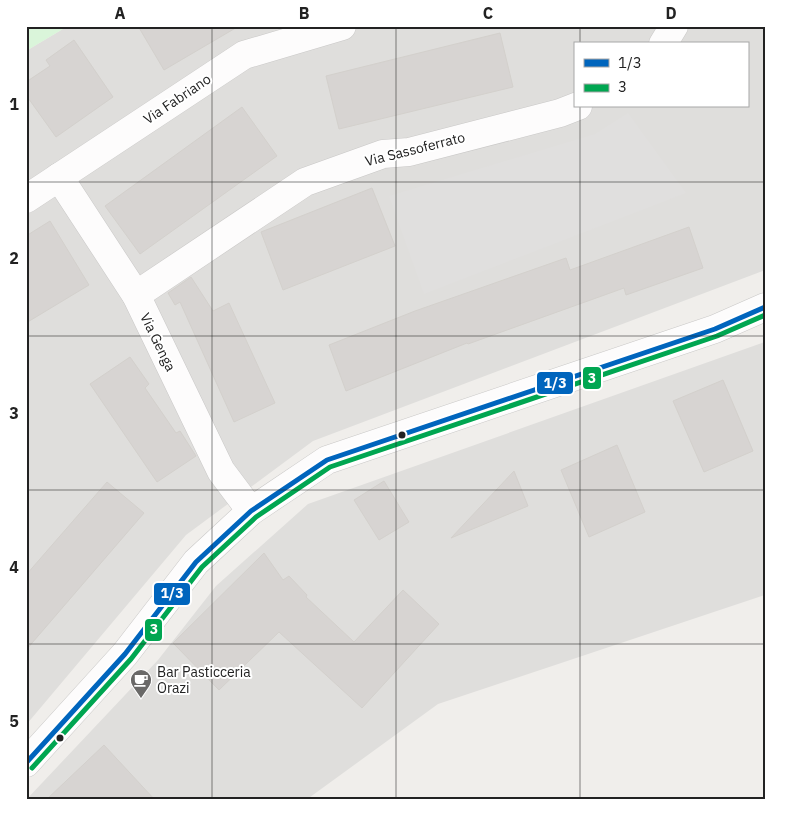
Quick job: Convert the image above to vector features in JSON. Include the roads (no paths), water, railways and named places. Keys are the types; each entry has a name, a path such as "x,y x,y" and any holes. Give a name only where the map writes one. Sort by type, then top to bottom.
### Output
{"street":[{"name":"Via Fabriano","path":"26,199 244,54 342,26"},
{"path":"664,42 674,26"},
{"name":"Via Sassoferrato","path":"136,295 305,182 383,154 408,152 560,113 574,108"},
{"name":"Via Genga","path":"59,177 136,295 221,471 251,511"},
{"path":"26,763 125,654 196,562 251,511 327,460 715,329 765,307"}],"place":[{"name":"Bar Pasticceria Orazi","path":"141,699"}]}
